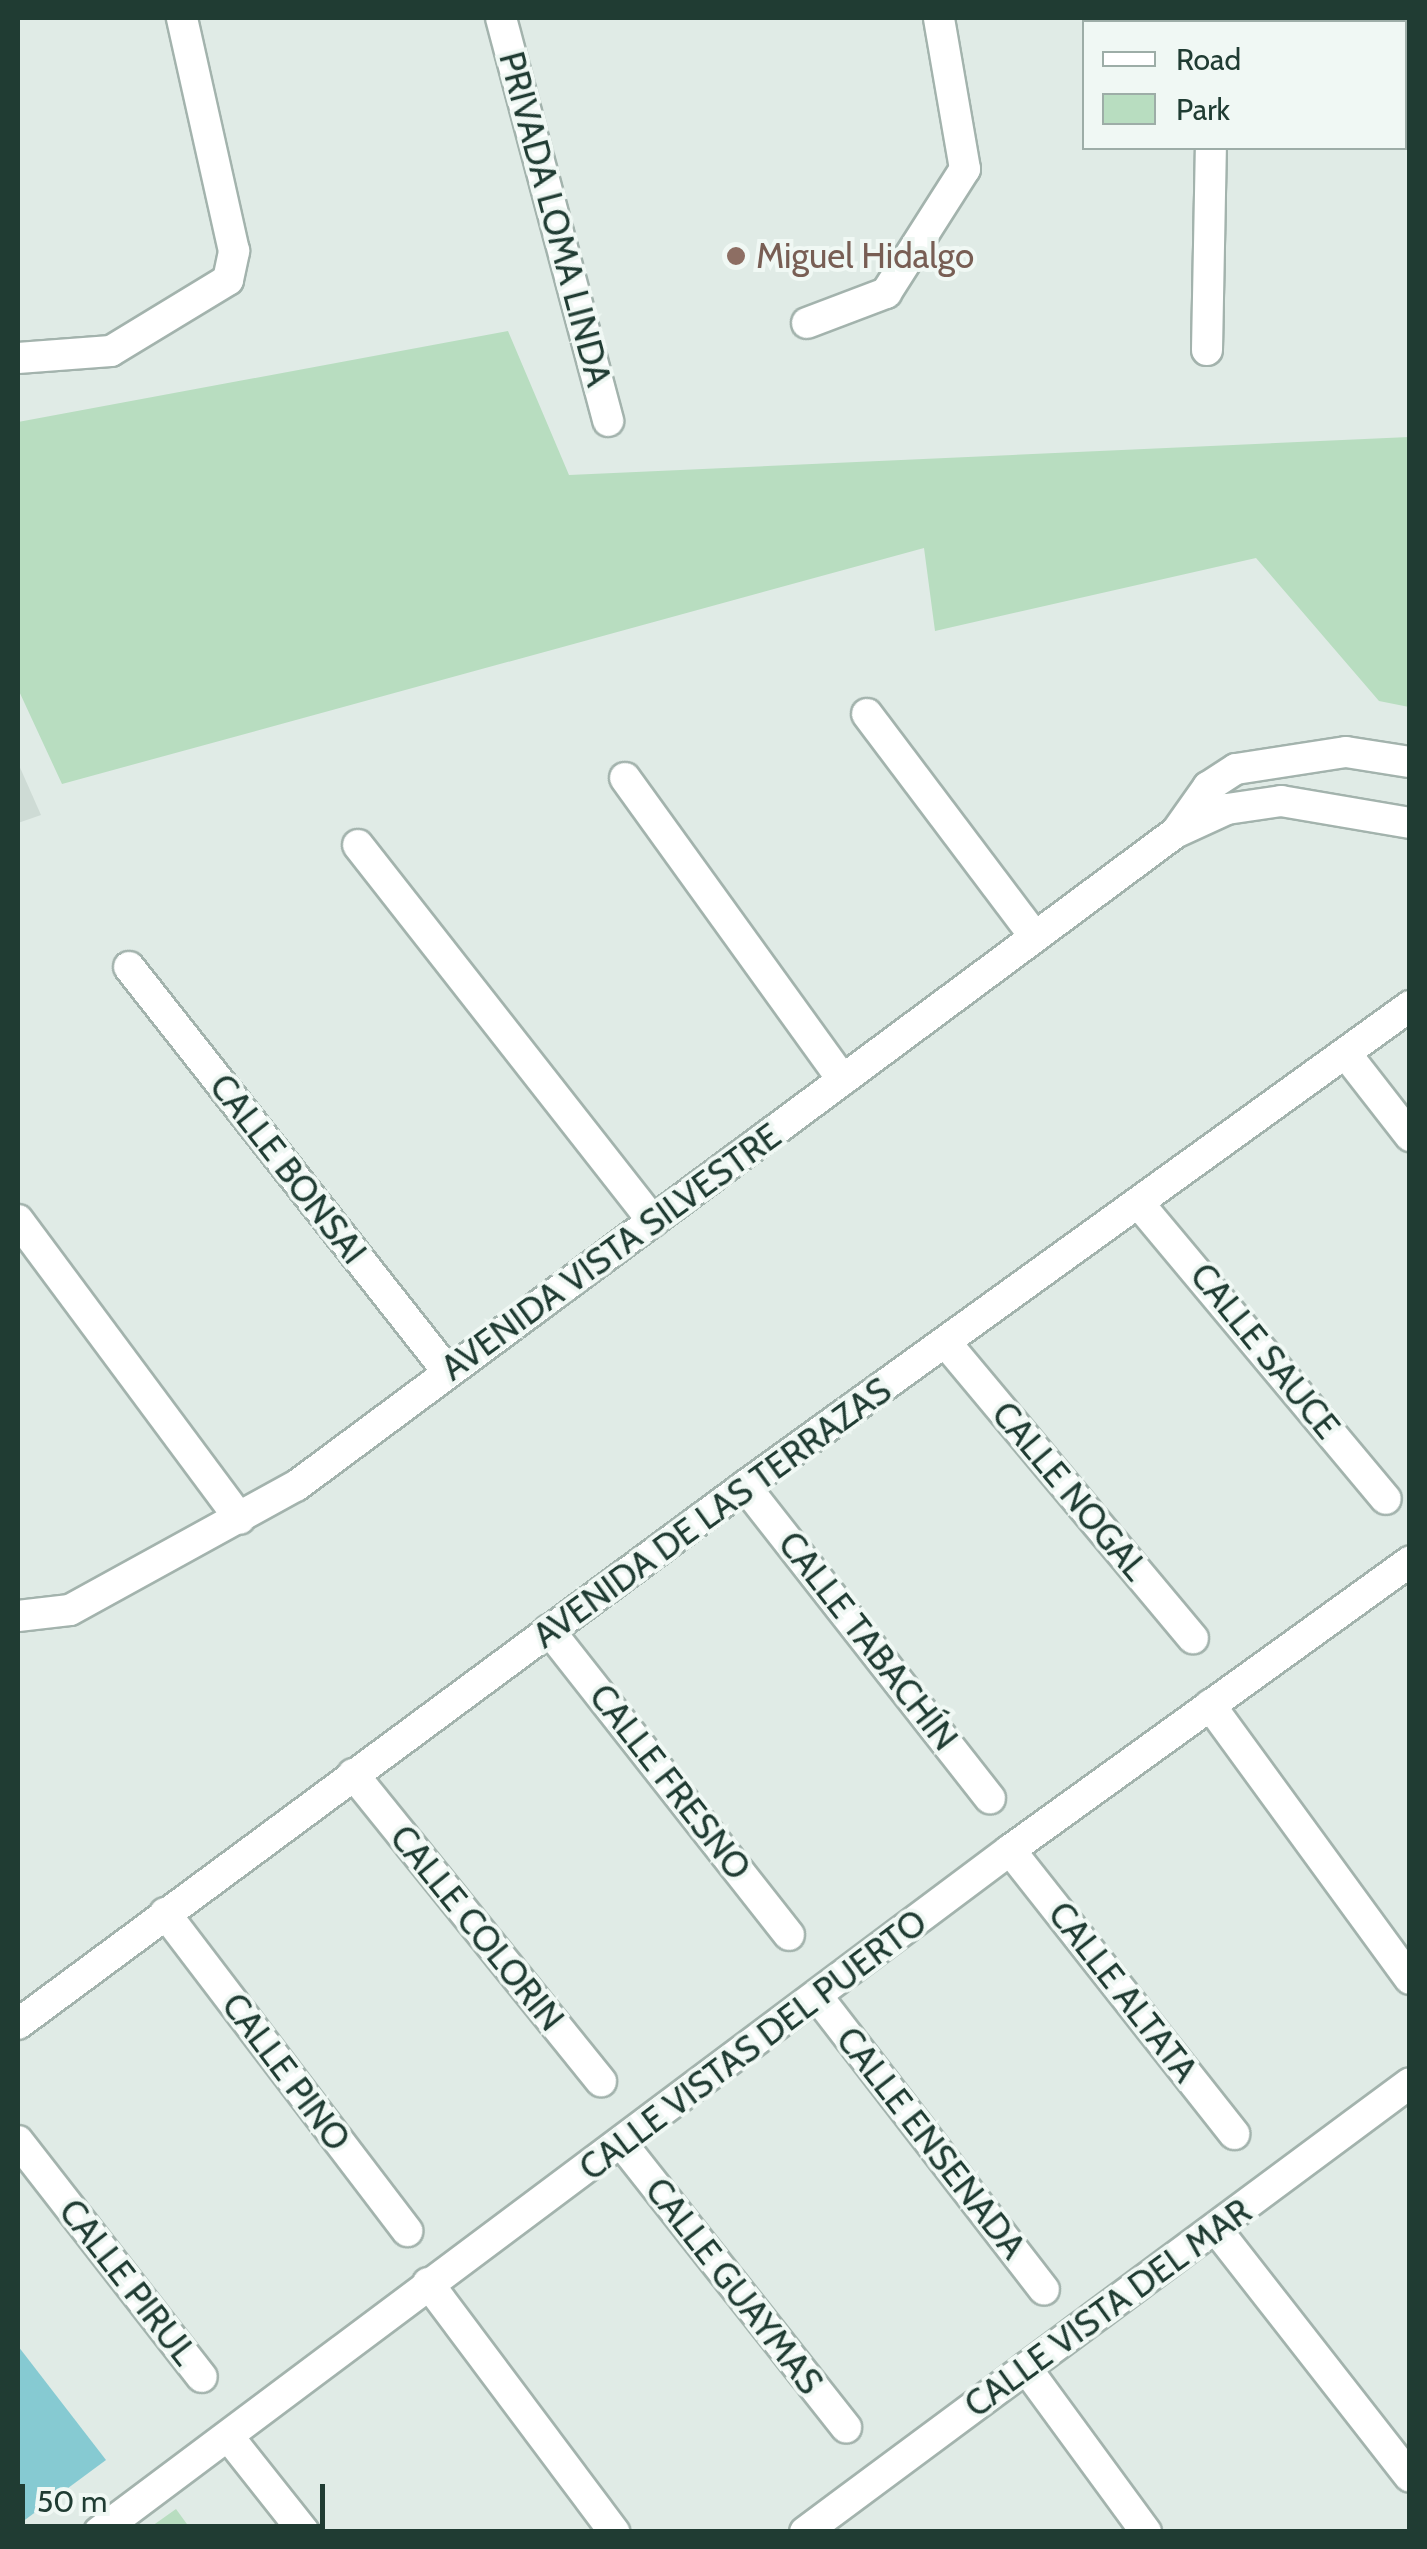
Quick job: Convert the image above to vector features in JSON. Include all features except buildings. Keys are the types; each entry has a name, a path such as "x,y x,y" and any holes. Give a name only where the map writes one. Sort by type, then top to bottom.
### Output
{"street":[{"path":"18,358 111,351 228,280 234,251 182,18"},
{"name":"PRIVADA LOMA LINDA","path":"501,18 608,421"},
{"path":"807,323 886,294 965,170 939,18"},
{"path":"1207,350 1211,150"},
{"path":"867,714 1036,937"},
{"name":"AVENIDA VISTA SILVESTRE","path":"1175,833 1208,787 1236,769 1346,752 1410,762"},
{"path":"625,778 844,1080"},
{"name":"AVENIDA VISTA SILVESTRE","path":"18,1616 70,1610 296,1486 1175,833 1227,810 1281,802 1410,823"},
{"path":"358,845 653,1221"},
{"name":"CALLE BONSAI","path":"129,967 448,1372"},
{"name":"AVENIDA DE LAS TERRAZAS","path":"18,2024 745,1486 1410,1006"},
{"path":"1347,1055 1410,1136"},
{"name":"CALLE SAUCE","path":"1140,1204 1386,1499"},
{"path":"18,1220 240,1519"},
{"name":"CALLE NOGAL","path":"946,1343 1193,1638"},
{"name":"CALLE TABACHÍN","path":"745,1486 990,1798"},
{"name":"CALLE VISTAS DEL PUERTO","path":"99,2532 428,2283 622,2145 1010,1850 1410,1562"},
{"name":"CALLE FRESNO","path":"549,1630 789,1936"},
{"path":"1210,1705 1410,1979"},
{"name":"CALLE COLORIN","path":"353,1774 601,2081"},
{"name":"CALLE ALTATA","path":"1010,1850 1234,2134"},
{"name":"CALLE PINO","path":"165,1913 408,2231"},
{"name":"CALLE ENSENADA","path":"817,1996 1044,2290"},
{"name":"CALLE VISTA DEL MAR","path":"824,2526 1026,2368 1217,2230 1410,2083"},
{"name":"CALLE PIRUL","path":"18,2141 202,2377"},
{"name":"CALLE GUAYMAS","path":"622,2145 846,2426"},
{"path":"1217,2230 1410,2476"},
{"path":"428,2283 614,2532"},
{"path":"1026,2368 1146,2532"},
{"path":"228,2436 304,2532"}],"shaded area":[{"path":"18,763 41,815 18,823"}],"green space":[{"path":"508,331 569,475 1409,437 1409,707 1379,701 1256,558 935,631 924,548 62,784 18,689 18,422"},
{"path":"176,2509 192,2531 145,2531"}],"water":[{"path":"18,2346 106,2460 18,2525"}],"place":[{"name":"Miguel Hidalgo","path":"736,256"}]}
